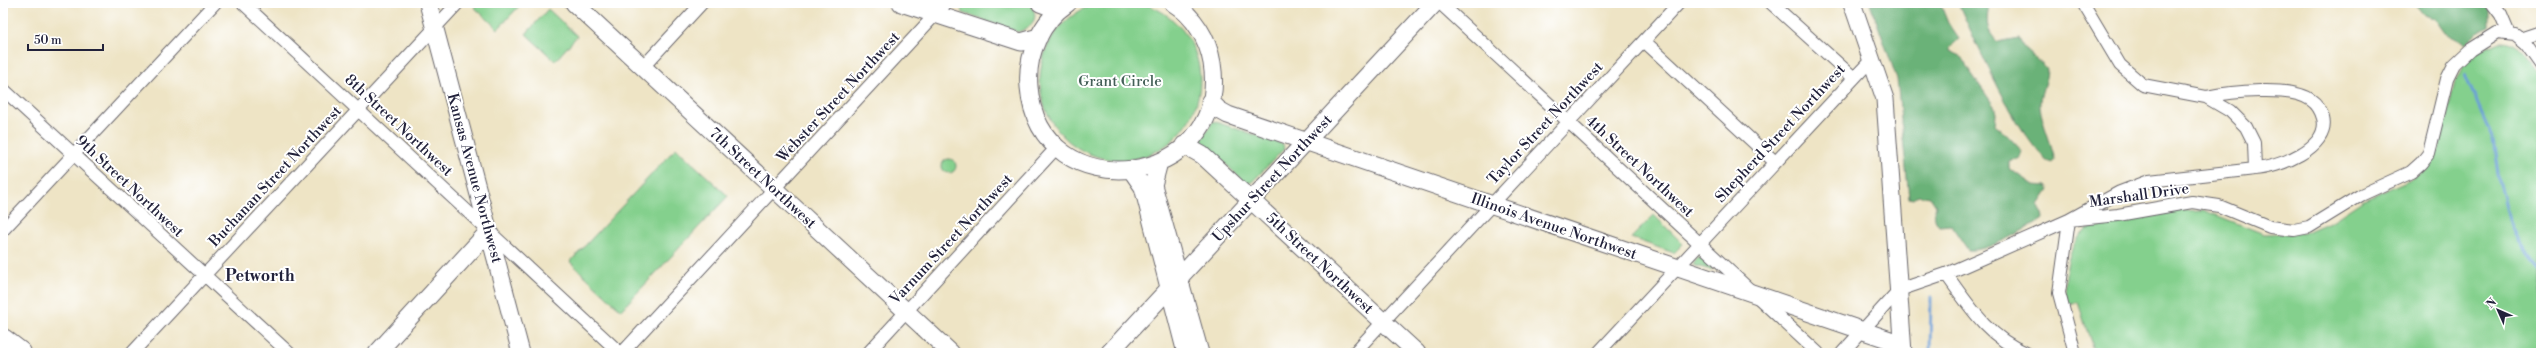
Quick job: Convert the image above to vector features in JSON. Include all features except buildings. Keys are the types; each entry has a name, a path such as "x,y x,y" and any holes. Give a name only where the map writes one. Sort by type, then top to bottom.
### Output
{"highway":[{"path":"3,340 20,353"}],"street":[{"path":"3,230 215,3"},
{"name":"8th Street Northwest","path":"243,3 621,353"},
{"name":"Kansas Avenue Northwest","path":"428,3 521,353"},
{"name":"Buchanan Street Northwest","path":"132,353 203,275 458,3"},
{"name":"7th Street Northwest","path":"574,3 951,353"},
{"path":"643,67 702,3"},
{"path":"901,3 941,9 1021,42 1030,59"},
{"name":"Upshur Street Northwest","path":"1109,353 1435,3"},
{"name":"4th Street Northwest","path":"1440,3 1818,353"},
{"name":"Taylor Street Northwest","path":"1354,353 1679,3"},
{"path":"1771,3 1854,78"},
{"path":"1852,3 1883,90 1886,108 1902,349"},
{"path":"2083,3 2120,65 2143,85 2206,97 2230,111 2246,127 2254,143 2254,169"},
{"path":"2492,3 2501,14 2509,34 2520,39 2541,65"},
{"path":"1043,30 1041,4 1064,6"},
{"path":"1064,6 1043,30 1030,59 1028,84 1032,105 1041,125 1058,146 1073,158 1090,166 1108,170 1132,171 1159,162 1184,145 1202,122 1210,101 1213,76 1209,52 1199,30 1182,6"},
{"name":"Webster Street Northwest","path":"621,353 941,9"},
{"path":"1021,42 1043,30"},
{"path":"2520,39 2541,32"},
{"name":"Marshall Drive","path":"1899,290 1946,274 2069,220 2118,215 2192,202 2219,206 2270,226 2294,230 2309,227 2361,195 2411,172 2421,163 2429,153 2447,79 2454,65 2470,50 2497,33 2509,34"},
{"path":"1644,41 1775,162"},
{"name":"Shepherd Street Northwest","path":"1598,353 1872,60"},
{"name":"9th Street Northwest","path":"3,89 289,353"},
{"path":"2075,353 2059,293 2069,220 2120,192 2149,181 2279,165 2318,141 2324,124 2318,107 2311,99 2278,92 2246,90 2206,97"},
{"name":"Illinois Avenue Northwest","path":"1210,101 1219,110 1228,115 1862,331 1902,349"},
{"name":"5th Street Northwest","path":"1184,145 1202,155 1417,353"},
{"name":"Varnum Street Northwest","path":"868,353 1058,146"},
{"path":"1159,162 1153,185 1174,282 1186,353"},
{"path":"1132,171 1143,188 1174,282 1200,353"},
{"path":"378,353 489,231"},
{"path":"1946,274 1990,331 2010,346 2026,353"},
{"path":"1842,353 1899,290"}],"green space":[{"name":"Grant Circle","path":"1128,0 1143,3 1158,9 1177,23 1187,35 1194,49 1199,64 1199,96 1194,111 1187,125 1177,137 1165,147 1143,157 1128,160 1112,160 1097,157 1075,147 1063,137 1053,125 1041,96 1040,72 1043,57 1053,35 1063,23 1075,13 1104,1"},
{"path":"478,3 522,3 498,29 474,7"},
{"path":"959,3 1028,3 1032,7 1035,16 1032,24 1024,30 1018,32 963,13"},
{"path":"1870,3 1940,3 1948,23 1959,39 1950,47 1950,51 1963,57 1967,67 1994,106 1996,113 1995,126 2006,134 2022,151 2020,157 2009,162 2009,168 2034,185 2046,186 2049,190 2039,205 2043,217 2041,220 1995,244 1976,250 1968,250 1951,225 1939,226 1934,216 1936,206 1930,197 1918,195 1913,199 1909,198 1897,79"},
{"path":"1958,3 1989,3 1988,28 1990,33 1998,42 2019,38 2023,47 2047,69 2040,106 2055,160 2052,163 2041,154 2028,138 2014,116 1986,64"},
{"path":"2415,3 2483,3 2489,12 2489,27 2479,31 2466,44 2445,33 2435,19 2425,15"},
{"path":"548,9 577,36 555,61 526,34"},
{"path":"2499,41 2506,41 2518,47 2529,56 2541,73 2541,353 2094,353 2078,302 2067,304 2066,272 2068,262 2071,251 2082,234 2090,228 2177,211 2203,210 2264,234 2304,233 2332,221 2362,201 2415,177 2428,168 2439,149 2455,82 2464,64 2479,50"},
{"path":"1213,121 1283,144 1284,149 1252,182 1245,183 1201,140"},
{"path":"676,148 728,196 621,310 570,262"},
{"path":"946,159 952,159 956,163 956,169 952,173 946,173 942,169 942,163"},
{"path":"1654,215 1683,244 1674,253 1631,238"},
{"path":"1697,257 1700,257 1712,268 1711,270 1693,265"}],"waterway":[{"path":"2465,75 2493,139 2499,180 2509,220 2524,251 2541,271"},
{"path":"1930,353 1931,298"}],"district":[{"name":"Petworth","path":"260,275"}]}
